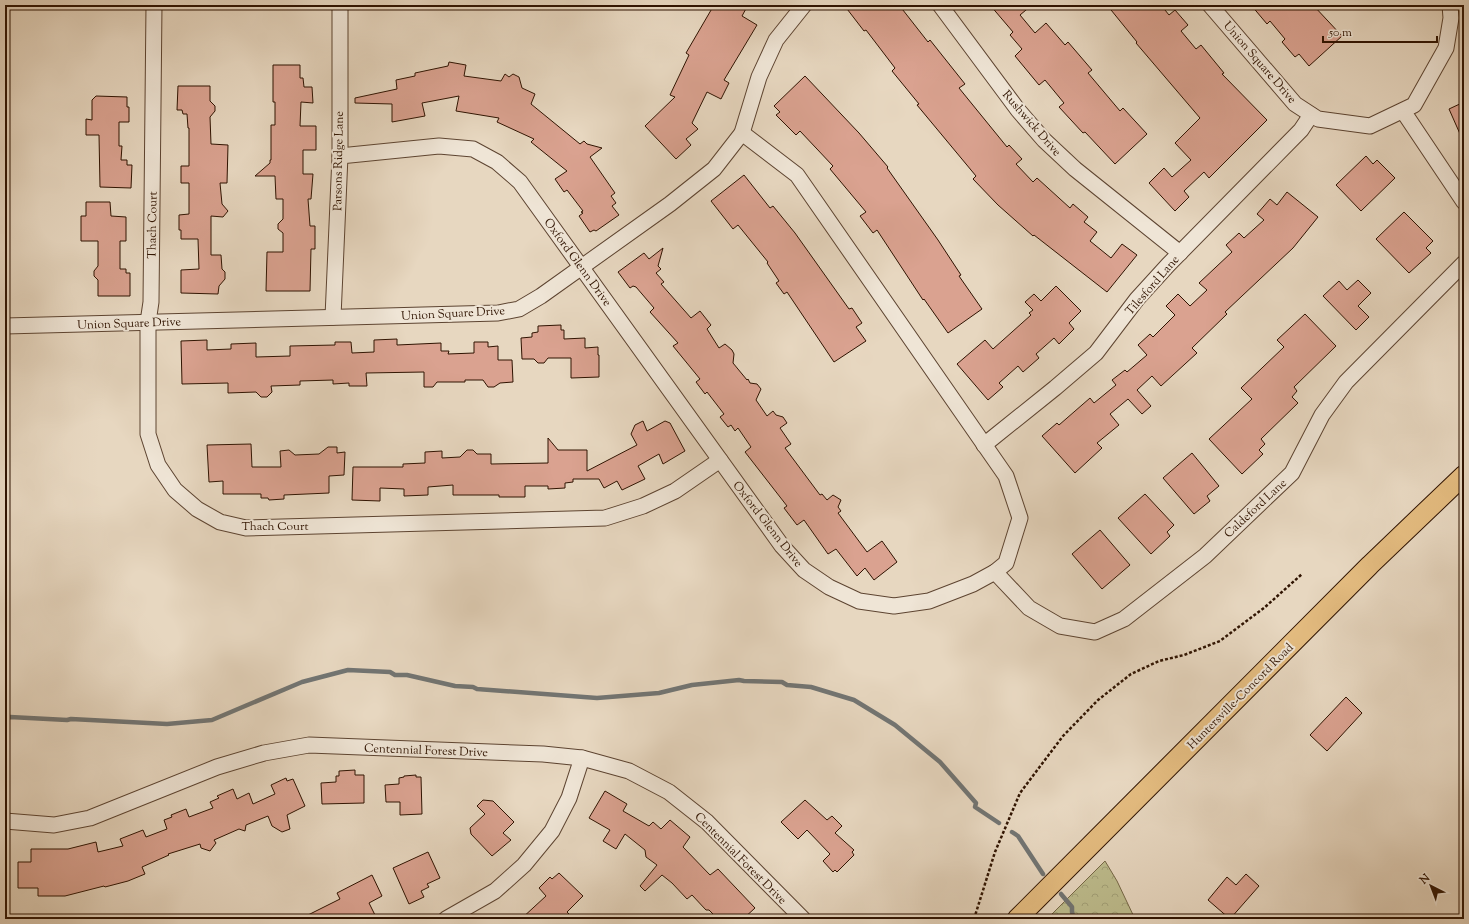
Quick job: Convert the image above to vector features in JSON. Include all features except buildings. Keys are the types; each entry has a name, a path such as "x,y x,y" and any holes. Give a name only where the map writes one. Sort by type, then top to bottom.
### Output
{"main road":[{"name":"Huntersville-Concord Road","path":"1017,919 1370,565 1464,475"}],"street":[{"name":"Thach Court","path":"154,5 151,302 148,322 148,434 158,465 175,490 197,509 220,522 246,528 605,518 643,506 675,491 720,460"},
{"name":"Parsons Ridge Lane","path":"333,317 340,156 340,5"},
{"name":"Union Square Drive","path":"5,326 498,313 519,309 540,296 670,204 714,169 742,133 759,77 776,40 804,5"},
{"name":"Rushwick Drive","path":"940,5 1018,110 1044,140 1075,169 1180,253"},
{"name":"Union Square Drive","path":"1210,5 1295,104 1318,119 1370,126 1414,105 1446,48 1451,18 1450,5"},
{"path":"1403,110 1464,202"},
{"name":"Tilesford Lane","path":"984,445 1096,353 1137,299 1180,253 1302,130 1312,114"},
{"name":"Oxford Glenn Drive","path":"340,156 439,146 473,149 497,162 520,182 782,546 804,570 829,588 858,601 894,606 929,602 973,584 995,572 1006,563 1020,518 1006,476 797,175 742,133"},
{"name":"Caldeford Lane","path":"995,572 1029,608 1060,626 1095,632 1124,619 1205,556 1292,474 1322,415 1346,382 1464,263"},
{"name":"Centennial Forest Drive","path":"5,821 24,824 54,825 90,818 217,767 264,753 309,746 543,754 582,758 629,771 669,792 708,822 803,919"},
{"path":"446,919 495,891 528,859 552,831 569,798 582,758"}],"path":[{"path":"974,919 995,852 1020,793 1063,736 1098,700 1131,674 1160,661 1184,655 1220,641 1264,608 1302,574"}],"green space":[{"path":"1105,861 1117,881 1135,919 1047,919"}],"waterway":[{"path":"5,719 10,717 167,724 212,720 302,682 348,670 390,672 395,675 407,675 455,686 473,687 477,689 597,698 659,693 692,685 739,680 782,682 787,685 811,687 854,700 895,725 940,762 976,803 975,807 999,823"},
{"path":"1012,832 1018,836 1043,874"},
{"path":"1061,894 1072,907 1074,919"}]}
